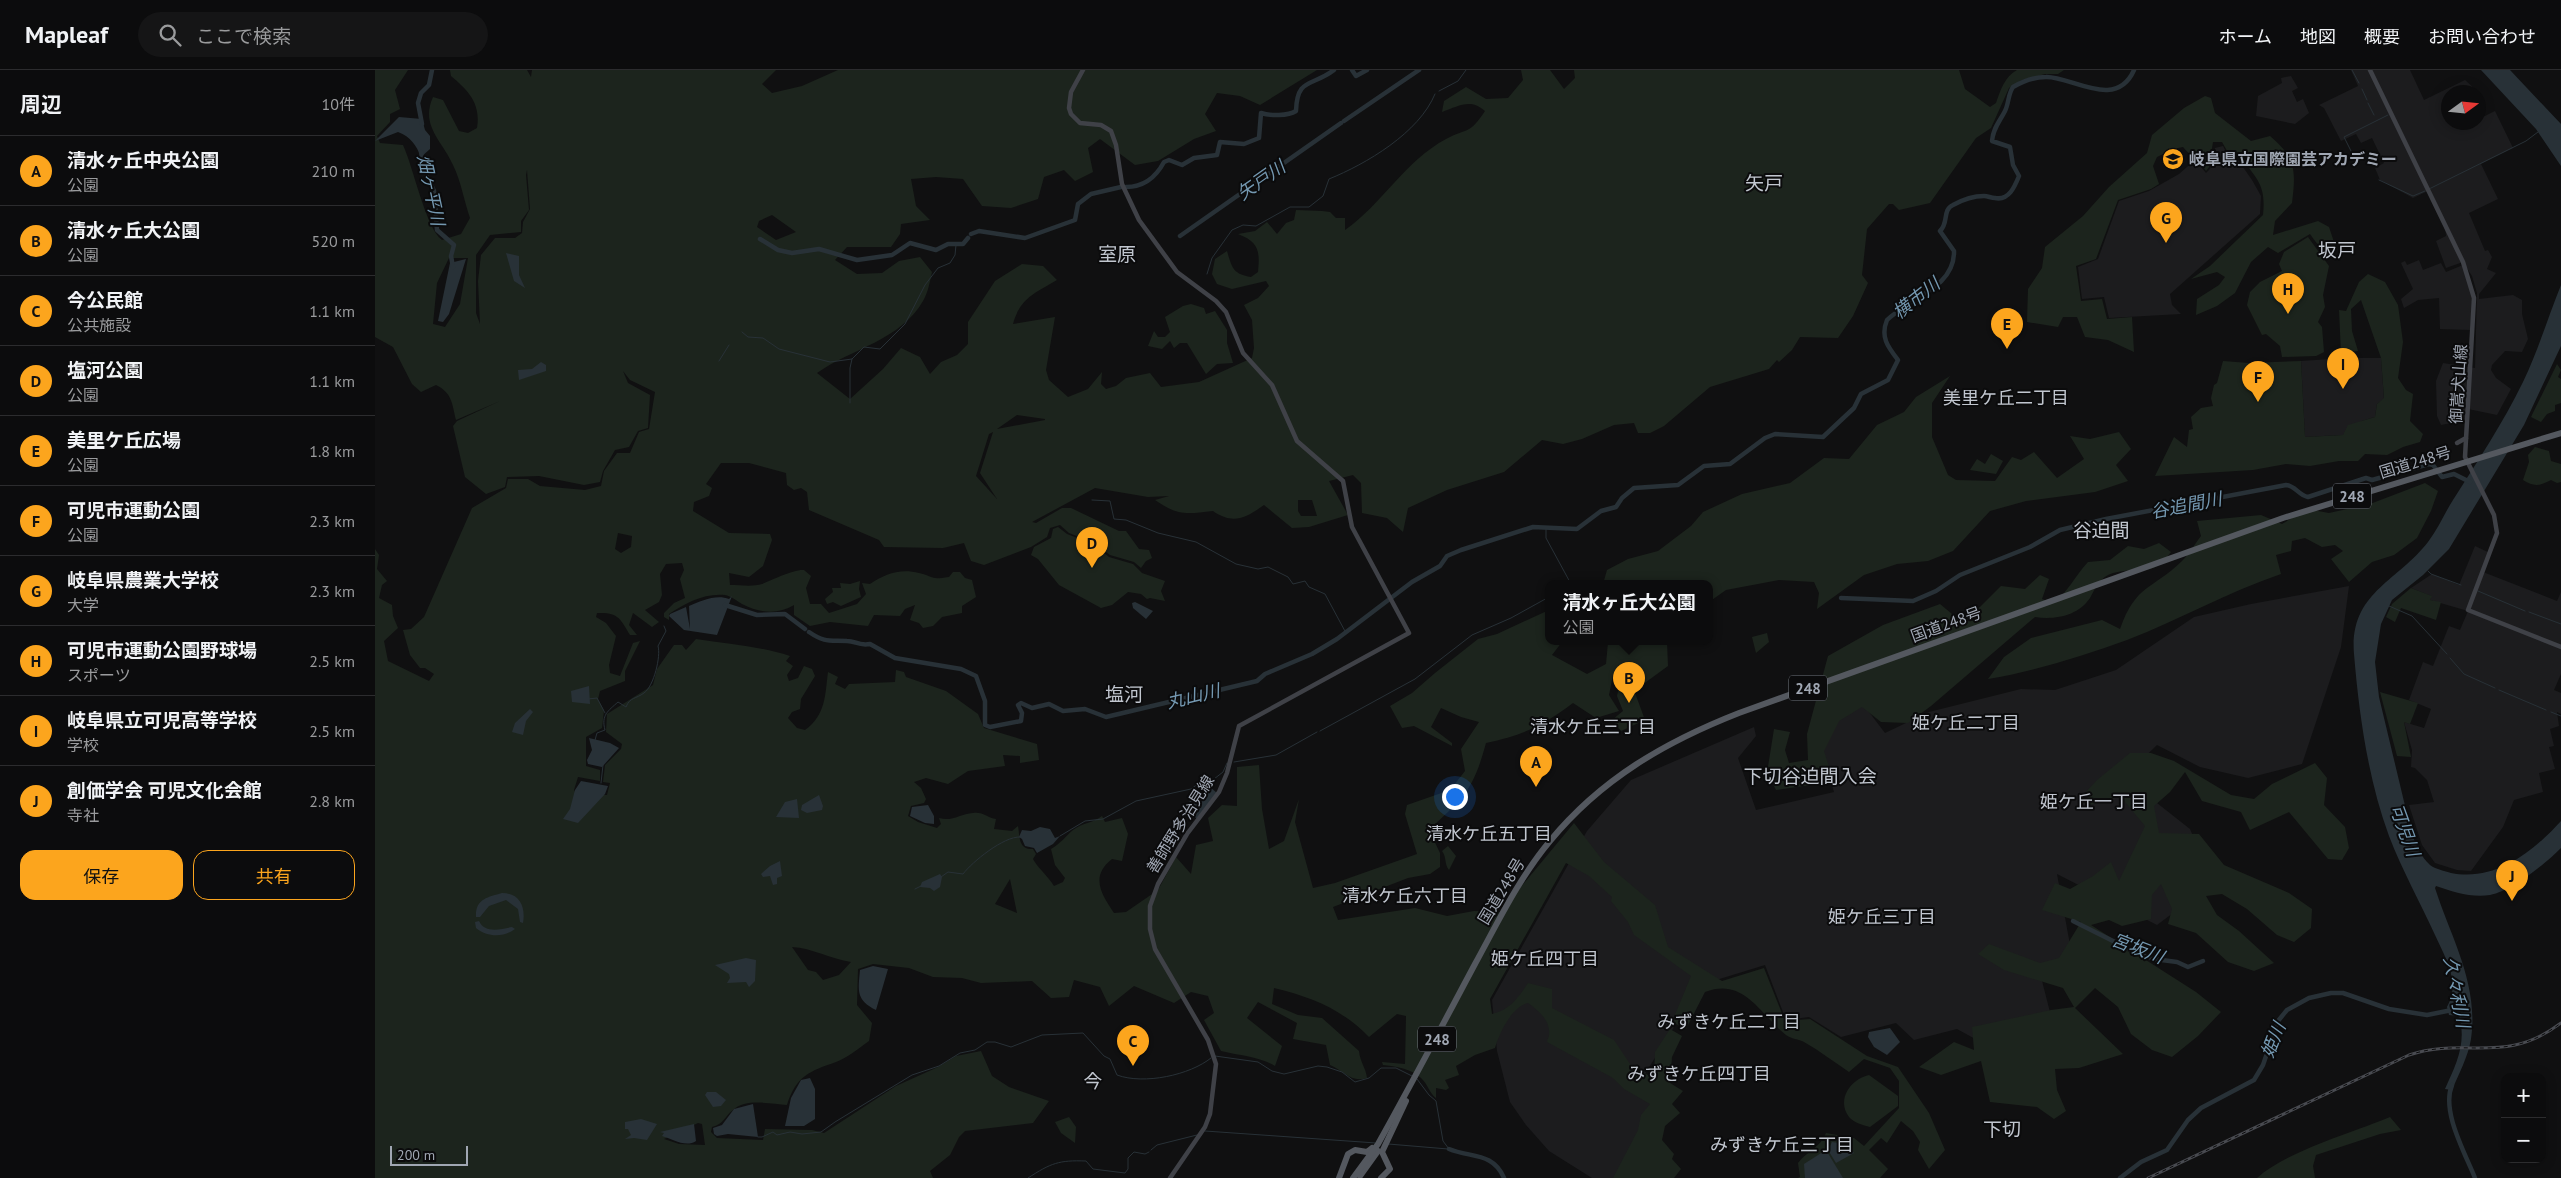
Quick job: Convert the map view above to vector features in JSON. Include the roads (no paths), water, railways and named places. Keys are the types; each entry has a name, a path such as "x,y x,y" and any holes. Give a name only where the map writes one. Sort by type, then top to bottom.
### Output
{"highway":[{"name":"国道248号","path":"1352,1178 1380,1143 1406,1101 1455,1002 1520,883 1550,840 1596,794 1656,750 1693,731 1739,713 2271,522 2561,432"},
{"name":"国道248号","path":"1361,1178 1418,1075"},
{"path":"1339,1178 1348,1154 1355,1150 1367,1152 1380,1143 1390,1169 1381,1178"},
{"path":"1352,1178 1362,1159 1355,1150"},
{"path":"1361,1178 1378,1159 1387,1161"}],"main road":[{"name":"善師野多治見線","path":"1083,70 1071,92 1069,108 1071,114 1080,123 1101,125 1111,131 1116,145 1122,184 1139,220 1177,272 1216,301 1226,312 1243,353 1272,385 1297,441 1343,481 1352,527 1409,634 1239,726 1227,773 1219,792 1187,834 1154,892 1149,915 1155,949 1208,1040 1214,1057 1213,1103 1210,1114 1205,1127 1170,1178"},
{"name":"御嵩犬山線","path":"2370,70 2469,276 2474,293 2474,331 2465,457 2494,515 2497,533 2468,610 2561,647"},
{"path":"2457,443 2467,438"}],"water":[{"path":"2481,70 2510,70 2561,124 2561,166 2536,129"},
{"path":"399,117 422,119 425,130 430,136 430,149 421,157 413,142 398,132 375,141"},
{"path":"506,253 519,256 519,275 525,288 514,281"},
{"path":"466,259 449,314 443,322 438,321 450,263"},
{"name":"可児川","path":"2561,285 2561,346 2524,425 2449,549 2423,575 2392,600 2381,624 2375,662 2379,697 2412,835 2422,855 2430,865 2451,873 2467,875 2498,869 2525,853 2550,833 2561,821 2561,848 2518,883 2490,895 2476,896 2436,886 2435,888 2462,962 2471,999 2470,1046 2452,1090 2445,1089 2459,1054 2462,1035 2459,1016 2449,1015 2447,1007 2451,998 2452,979 2443,952 2394,849 2375,792 2365,746 2354,654 2354,633 2359,616 2367,602 2377,590 2416,556 2432,537 2498,427 2528,370"},
{"path":"541,362 546,365 546,371 519,380 518,370 532,369"},
{"path":"732,596 717,635 684,630 669,616 686,607 690,629 689,606 709,599 719,597 729,599"},
{"path":"1135,602 1153,611 1146,619 1133,608 1132,603"},
{"path":"589,686 590,704 572,702 571,691"},
{"path":"530,709 533,712 526,721 523,735 512,732 515,723"},
{"path":"589,738 610,743 619,748 602,767 588,764 587,760 592,750"},
{"path":"581,781 608,786 605,794 578,823 563,819 570,809 575,790"},
{"path":"1204,787 1210,787 1217,793 1197,819 1192,814 1193,809 1189,807 1190,799 1193,796 1192,794 1195,795"},
{"path":"819,795 823,806 822,810 807,813 801,810 802,805"},
{"path":"797,799 799,818 776,817 785,802"},
{"path":"928,805 934,816 934,824 925,823 910,816 912,807"},
{"path":"1040,827 1050,829 1055,838 1060,836 1053,844 1037,853 1034,848 1025,846 1019,837 1022,830 1031,831"},
{"path":"780,861 782,876 777,878 777,884 773,885 770,876 763,877 761,874 770,866"},
{"path":"940,874 942,877 940,887 934,891 930,888 920,887 922,882"},
{"path":"502,893 513,895 520,902 524,917 523,923 520,922 518,909 506,900 489,906 480,917 476,917 478,906 483,900"},
{"path":"479,921 485,928 489,929 512,927 515,929 505,934 490,935 476,928 475,922"},
{"path":"746,958 756,960 755,981 749,987 746,982 727,983 730,978 729,974 715,965"},
{"path":"873,966 888,969 876,1010 865,1002 859,989 860,970"},
{"path":"1890,1028 1900,1042 1887,1055 1874,1047 1868,1037 1869,1032"},
{"path":"810,1078 815,1089 815,1119 804,1126 785,1126 791,1098 801,1080"},
{"path":"707,1092 716,1092 726,1100 721,1106 713,1107 705,1095"},
{"path":"753,1104 758,1137 728,1134 717,1136 714,1134 713,1128 722,1125 734,1109"},
{"path":"641,1119 657,1124 647,1140 625,1139 631,1135 628,1129 625,1129 625,1122"},
{"path":"694,1124 696,1141 688,1144 662,1136 664,1133 660,1132"},
{"path":"1832,1142 1846,1144 1854,1153 1836,1163 1828,1150"},
{"path":"1826,1150 1843,1178 1805,1178 1804,1164"}],"waterway":[{"name":"畑ヶ平川","path":"422,124 418,103 421,93 429,85 432,70"},
{"path":"1126,187 1132,187 1149,180 1164,162 1169,160 1182,165 1194,158 1217,155 1220,142 1244,144 1259,138 1261,113 1279,115 1296,111 1299,93 1303,88 1334,70"},
{"path":"1352,70 1356,76 1367,70"},
{"name":"矢戸川","path":"1344,121 1419,70"},
{"path":"1439,91 1458,81 1466,70"},
{"name":"横市川","path":"809,632 819,638 828,640 870,644 895,658 961,669 976,676 985,701 985,725 990,727 1021,721 1022,713 1018,705 1021,703 1032,708 1049,704 1063,711 1085,709 1106,717 1257,681 1265,674 1312,654 1337,639 1412,582 1440,566 1447,556 1533,527 1577,529 1601,511 1616,507 1622,498 1634,488 1678,485 1704,466 1730,464 1765,438 1775,434 1823,437 1854,408 1861,394 1888,380 1898,360 1886,342 1884,332 1887,320 1929,292 1947,274 1952,264 1954,251 1940,231 1943,228 1946,213 1950,207 1960,201 1976,197 2004,197 2013,188 2019,176 2013,165 2010,147 1992,141 2013,87 2029,80 2046,77 2105,90 2116,88 2126,82 2134,70"},
{"path":"2352,70 2359,83"},
{"path":"2362,89 2367,100"},
{"path":"1207,274 1212,258 1232,230 1243,225 1256,226 1290,207 1309,207 1323,196 1329,179 1375,156 1404,134 1417,122 1435,94"},
{"path":"2368,103 2374,115"},
{"path":"2354,157 2344,137 2388,115"},
{"name":"矢戸川","path":"1180,236 1341,123"},
{"path":"2429,189 2526,141 2538,132"},
{"name":"畑ヶ平川","path":"421,152 424,170 434,191 437,230 454,245 451,256 453,267"},
{"path":"2379,180 2413,196 2425,191"},
{"path":"971,234 979,231 1025,238 1075,220 1078,204 1091,194 1121,187"},
{"path":"760,239 778,250 792,253 819,249 857,260 892,255 910,243 936,250 948,244 963,244 968,238"},
{"path":"742,332 748,337 763,338 779,349 830,362 852,359 864,347 880,349 905,324 925,285 938,268 950,263 955,255 956,245"},
{"path":"719,361 729,345"},
{"path":"850,403 850,368 852,359"},
{"name":"谷追間川","path":"1841,598 1913,601 1936,591 1960,575 2030,547 2060,530 2106,519 2286,485 2308,497 2366,478 2372,480 2429,464 2433,465 2442,477 2454,474 2470,482"},
{"path":"1092,500 1110,501 1114,519 1126,520 1158,533 1196,542 1236,564 1258,569 1268,567 1288,577 1293,584 1305,581 1309,587 1325,594 1346,633"},
{"path":"1546,529 1546,538 1569,580"},
{"path":"2428,571 2431,574 2461,585"},
{"path":"2478,591 2525,611"},
{"path":"1320,731 1415,679 1472,635 1511,618 1545,599"},
{"name":"丸山川","path":"725,605 757,615 785,614 805,629"},
{"path":"2389,606 2412,616 2447,654"},
{"path":"2529,612 2561,624"},
{"path":"595,740 597,733 605,730 605,717 611,708 618,702 626,707 631,700 648,689 654,678 658,663 658,646 666,631 664,626"},
{"path":"2450,658 2464,674 2495,688"},
{"path":"2499,690 2546,710"},
{"path":"588,699 597,698 605,713"},
{"path":"2551,712 2561,716"},
{"path":"1234,762 1276,755 1317,732"},
{"path":"1060,836 1085,821 1103,819 1136,801 1191,789 1203,780 1214,779 1223,772 1227,763"},
{"path":"601,783 603,765"},
{"path":"941,877 948,872 963,874 973,863 997,845 1020,837"},
{"path":"915,889 921,886"},
{"name":"宮坂川","path":"2073,921 2135,952 2154,959 2177,962 2188,967 2203,961"},
{"name":"姫川","path":"2120,1178 2141,1162 2167,1150 2188,1120 2201,1108 2254,1080 2263,1065 2278,1021 2287,1010 2309,998 2331,993 2343,993 2389,1009 2427,1015 2452,1010"},
{"path":"758,1137 773,1132 777,1135 790,1132 802,1134 821,1132 912,1075 939,1066 960,1053 975,1050 987,1042 995,1042 1011,1047 1042,1035 1083,1033 1104,1056 1110,1059 1117,1075 1140,1079 1166,1077 1191,1069 1211,1058"},
{"path":"1215,1056 1258,1062 1272,1071 1284,1074 1318,1066 1327,1067 1342,1072 1355,1082 1369,1078 1381,1068 1396,1068 1412,1076"},
{"path":"1417,1079 1436,1101 1443,1141 1449,1149"},
{"name":"久々利川","path":"2452,1085 2449,1095 2452,1119 2460,1144 2475,1178"},
{"path":"1205,1131 1376,1143"},
{"path":"1151,1150 1157,1145 1197,1135"},
{"path":"1388,1144 1448,1149"},
{"path":"1449,1149 1488,1160 1494,1164 1504,1178"},
{"path":"1028,1178 1049,1166 1069,1161 1086,1161 1093,1169 1125,1173 1128,1169 1128,1158 1134,1152 1145,1154 1149,1152"}],"railway":[{"path":"2148,1178 2409,1055 2449,1048 2503,1047 2540,1036 2561,1023"}],"place":[{"name":"岐阜県立国際園芸アカデミー","path":"2173,159"},
{"name":"岐阜県農業大学校","path":"2166,243"},
{"name":"可児市運動公園野球場","path":"2288,314"},
{"name":"美里ケ丘広場","path":"2007,349"},
{"name":"岐阜県立可児高等学校","path":"2343,389"},
{"name":"可児市運動公園","path":"2258,402"},
{"name":"塩河公園","path":"1092,568"},
{"name":"清水ヶ丘大公園","path":"1629,703"},
{"name":"清水ヶ丘中央公園","path":"1536,787"},
{"name":"創価学会 可児文化会館","path":"2512,901"},
{"name":"今公民館","path":"1133,1066"}],"district":[{"name":"矢戸","path":"1764,183"},
{"name":"坂戸","path":"2337,250"},
{"name":"室原","path":"1117,254"},
{"name":"美里ケ丘二丁目","path":"2006,397"},
{"name":"谷迫間","path":"2101,530"},
{"name":"塩河","path":"1124,694"},
{"name":"姫ケ丘二丁目","path":"1966,722"},
{"name":"清水ケ丘三丁目","path":"1593,726"},
{"name":"下切谷迫間入会","path":"1810,776"},
{"name":"姫ケ丘一丁目","path":"2094,801"},
{"name":"清水ケ丘五丁目","path":"1489,833"},
{"name":"清水ケ丘六丁目","path":"1405,895"},
{"name":"姫ケ丘三丁目","path":"1882,916"},
{"name":"姫ケ丘四丁目","path":"1545,958"},
{"name":"みずきケ丘二丁目","path":"1729,1021"},
{"name":"みずきケ丘四丁目","path":"1699,1073"},
{"name":"今","path":"1093,1081"},
{"name":"下切","path":"2002,1129"},
{"name":"みずきケ丘三丁目","path":"1782,1144"}]}
